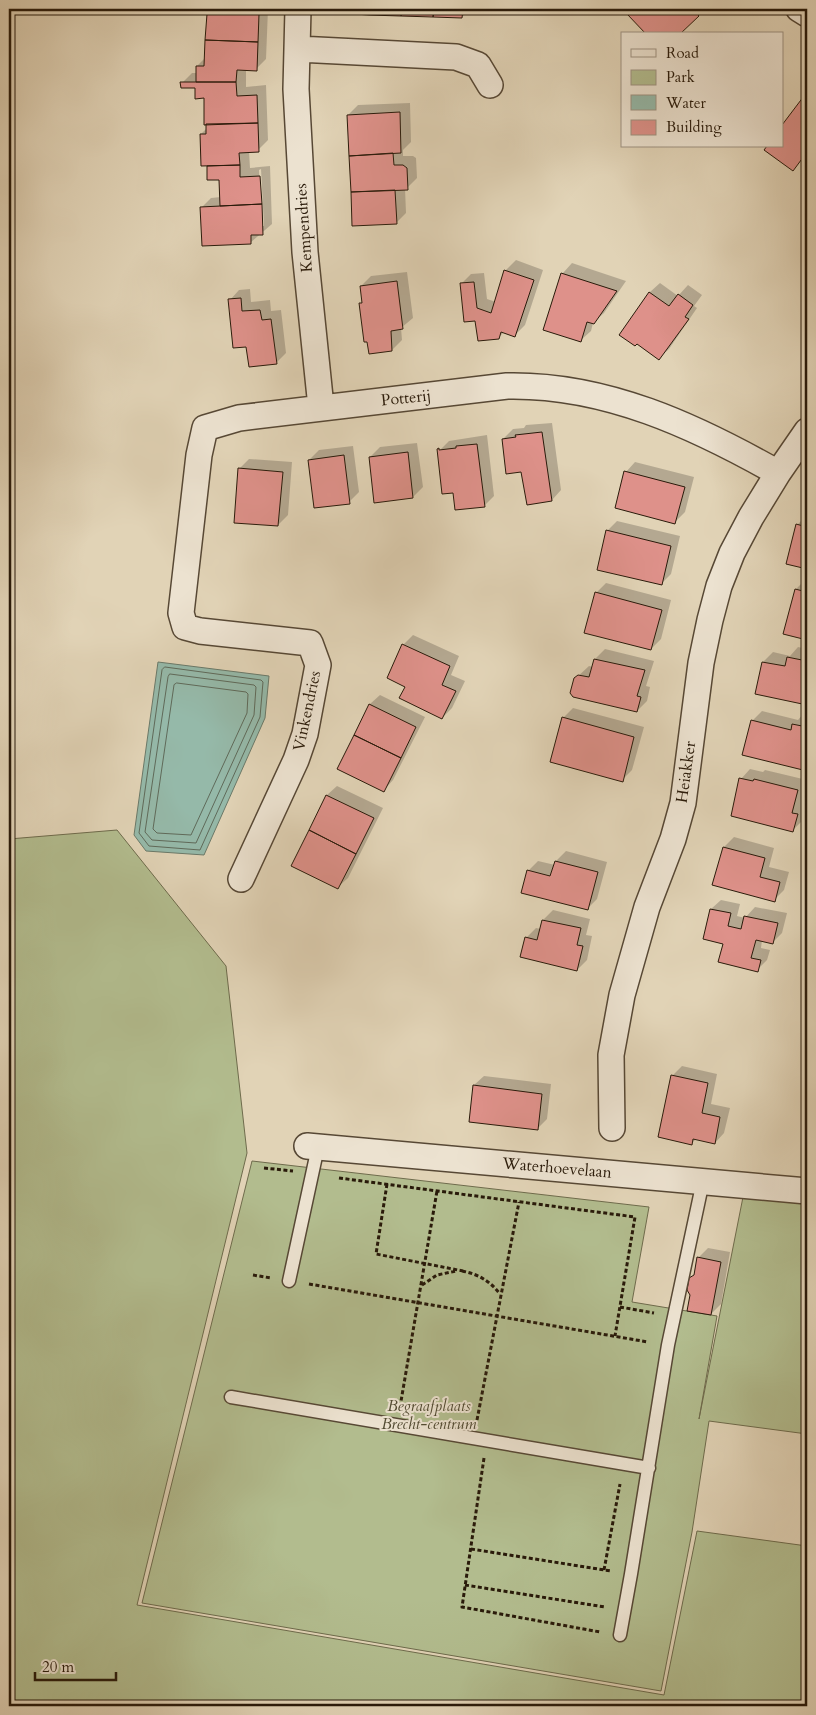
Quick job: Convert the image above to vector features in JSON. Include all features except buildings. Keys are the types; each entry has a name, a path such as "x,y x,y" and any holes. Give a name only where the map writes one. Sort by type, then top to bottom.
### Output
{"street":[{"name":"Kempendries","path":"298,9 296,89 304,252 321,407"},
{"path":"799,9 807,14"},
{"path":"298,49 456,57 478,65 490,85"},
{"name":"Potterij","path":"180,612 199,455 205,428 239,418 507,386 562,388 603,397 672,420 778,472"},
{"name":"Heiakker","path":"612,1128 611,1056 622,995 647,907 673,839 683,803 701,663 719,586 732,552 778,472 807,431"},
{"name":"Vinkendries","path":"180,612 185,627 200,631 310,643 318,665 306,734 296,760 241,879"},
{"name":"Waterhoevelaan","path":"313,1146 807,1190"}],"lane":[{"path":"289,1281 312,1174 313,1146"},
{"path":"620,1635 632,1574 668,1345 703,1181"},
{"path":"231,1397 649,1468"}],"path":[{"path":"264,1168 635,1217 615,1336"},
{"path":"387,1184 376,1254 425,1263 481,1277 495,1288 500,1295"},
{"path":"397,1426 437,1191"},
{"path":"519,1202 497,1316 480,1440 471,1549 462,1607 620,1635"},
{"path":"422,1285 437,1275 454,1271 463,1272"},
{"path":"253,1275 668,1345"},
{"path":"620,1307 674,1316"},
{"path":"604,1570 624,1464"},
{"path":"471,1549 632,1574"},
{"path":"466,1584 625,1610"}],"green space":[{"path":"117,830 226,966 247,1153 137,1605 664,1695 697,1531 807,1546 807,1706 9,1706 9,839"},
{"name":"Begraafplaats Brecht-centrum","path":"252,1161 649,1207 632,1302 717,1316 699,1419 744,1192 807,1198 807,1434 709,1421 692,1532 661,1691 142,1603"}],"water":[{"path":"158,662 269,676 265,718 204,855 146,851 134,835"}]}
